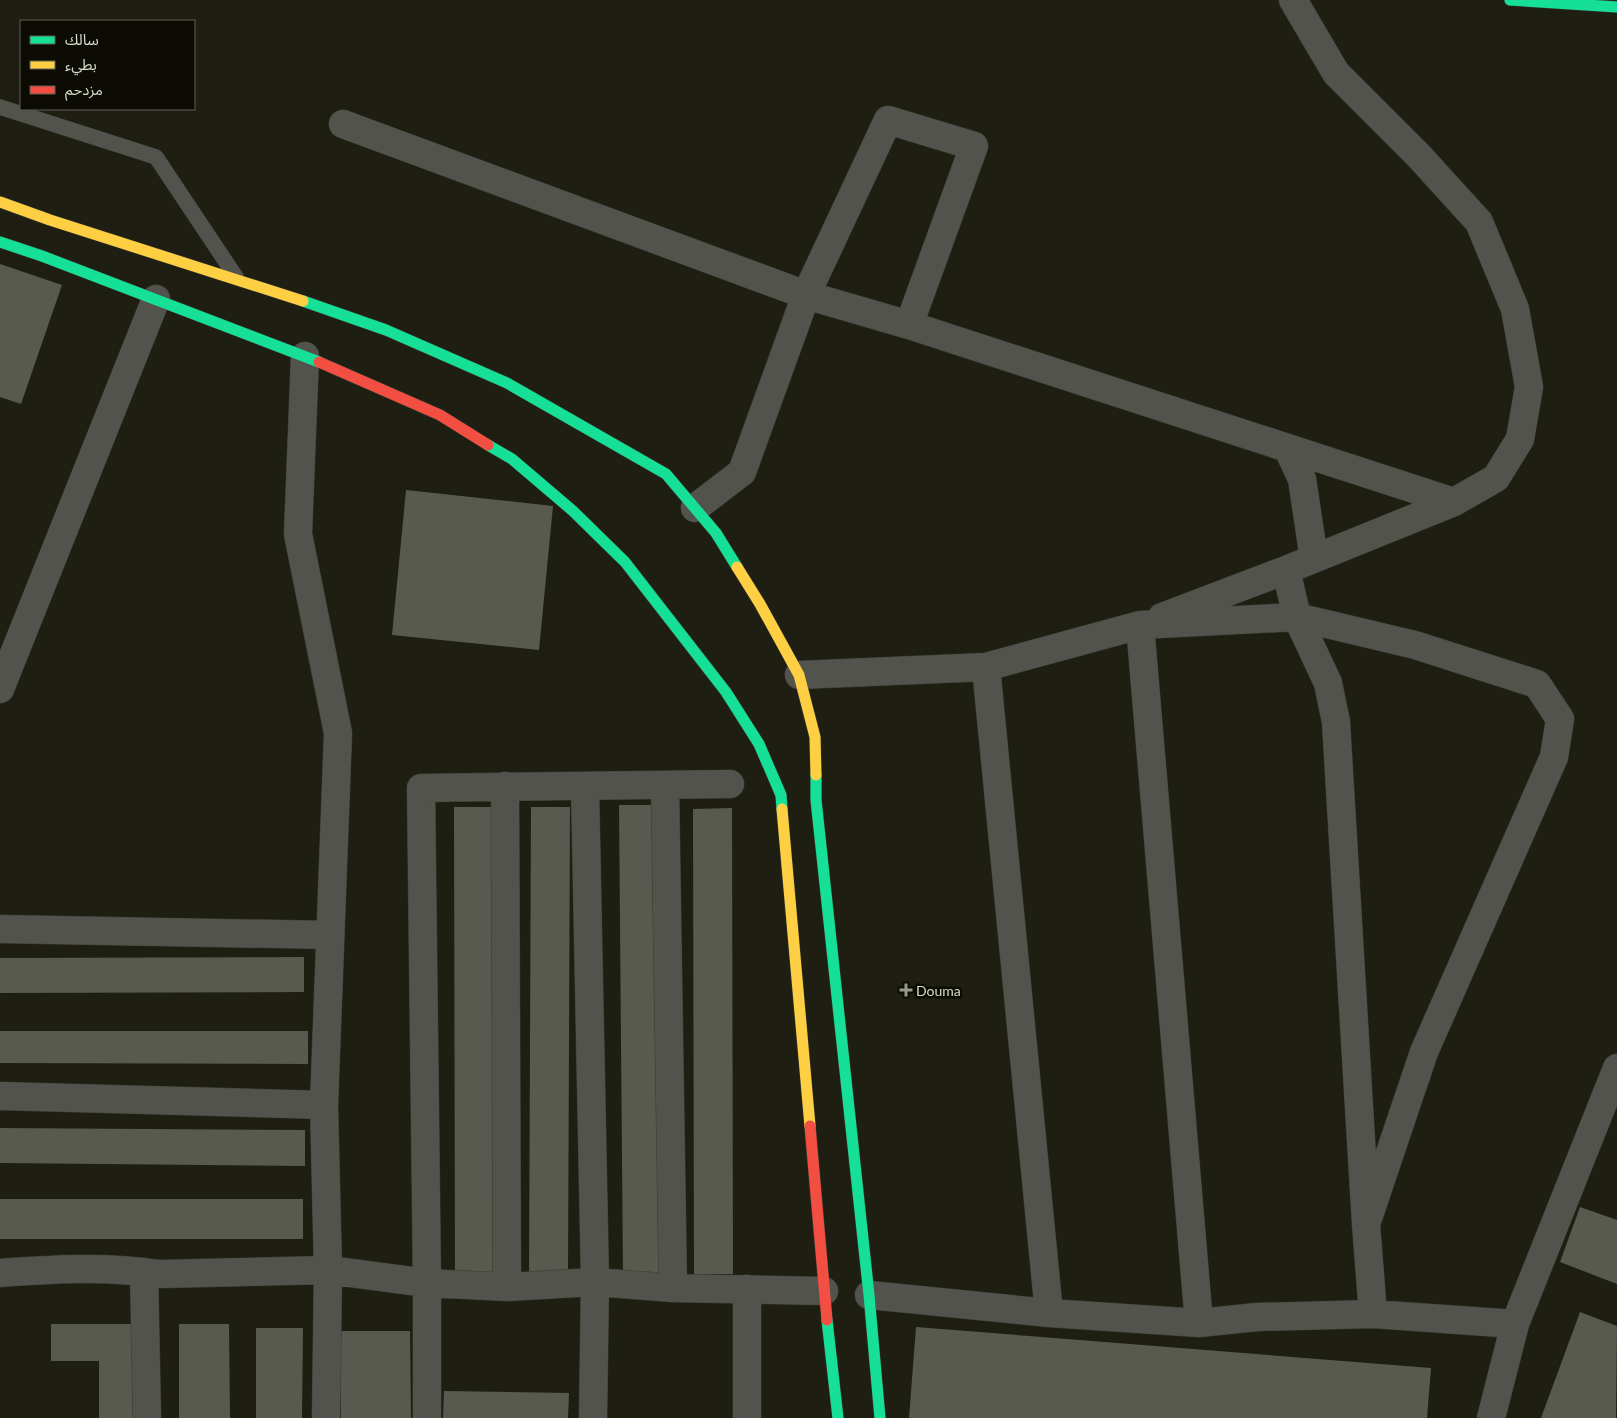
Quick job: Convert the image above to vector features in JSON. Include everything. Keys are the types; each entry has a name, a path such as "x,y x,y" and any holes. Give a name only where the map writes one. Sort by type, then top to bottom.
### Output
{"main road":[{"path":"1510,0 1617,7"},
{"path":"0,202 386,330 507,383 666,474 716,533 760,604 799,675 816,737 816,800 869,1295 880,1418"},
{"path":"0,242 305,356 440,416 512,459 573,511 625,562 726,692 759,744 781,795 824,1291 838,1418"}],"street":[{"path":"799,675 986,667 1140,625 1286,570 1454,502 1496,478 1520,439 1529,387 1515,309 1479,222 1418,155 1336,73 1293,0"},
{"path":"695,508 742,472 806,295 888,120 974,146 909,325"},
{"path":"343,124 806,295 909,325 1454,502"},
{"path":"0,689 156,300"},
{"path":"305,356 298,534 338,733 324,1105 328,1270 326,1418"},
{"path":"1288,449 1302,478 1314,559"},
{"path":"1286,570 1297,617 1328,683 1336,722 1373,1314"},
{"path":"1140,625 1297,617 1415,645 1537,684 1560,719 1554,757 1424,1052 1366,1224"},
{"path":"1140,625 1199,1323"},
{"path":"986,667 1049,1313"},
{"path":"427,1418 421,788 730,784"},
{"path":"665,785 673,1288"},
{"path":"505,786 507,1287"},
{"path":"585,786 595,1282 593,1418"},
{"path":"0,929 330,935"},
{"path":"1491,1418 1515,1324 1617,1068"},
{"path":"0,1096 324,1105"},
{"path":"0,1273 65,1268 159,1274 328,1270 427,1283 507,1287 595,1282 673,1288 824,1291"},
{"path":"144,1272 147,1418"},
{"path":"747,1289 747,1418"},
{"path":"869,1295 1049,1313 1199,1323 1257,1317 1373,1314 1515,1324"}],"lane":[{"path":"0,107 156,157 239,280"}],"building":[{"path":"0,264 62,285 21,404 0,397"},
{"path":"406,490 553,506 539,650 392,635"},
{"path":"619,805 658,805 662,1276 623,1277"},
{"path":"454,807 499,807 500,1278 455,1278"},
{"path":"531,807 570,807 568,1277 529,1277"},
{"path":"732,808 733,1274 694,1274 693,809"},
{"path":"304,957 304,992 0,993 0,958"},
{"path":"0,1031 308,1031 308,1064 0,1063"},
{"path":"0,1128 305,1130 305,1166 0,1163"},
{"path":"0,1199 303,1199 303,1239 0,1239"},
{"path":"1580,1207 1617,1220 1617,1284 1560,1262"},
{"path":"1580,1312 1617,1326 1616,1418 1541,1418"},
{"path":"51,1324 140,1324 140,1418 99,1418 99,1361 51,1361"},
{"path":"179,1324 229,1324 230,1418 179,1418"},
{"path":"916,1327 1431,1368 1427,1418 909,1418"},
{"path":"256,1328 303,1328 302,1418 256,1418"},
{"path":"340,1331 410,1331 411,1418 341,1418"},
{"path":"444,1391 569,1393 568,1418 443,1418"}],"traffic: fast":[{"path":"1510,0 1617,7"},
{"path":"0,242 42,256 319,362"},
{"path":"303,301 386,330 507,383 666,474 716,533 737,567"},
{"path":"488,445 512,459 573,511 625,562 726,692 759,744 781,795 782,809"},
{"path":"816,775 816,800 869,1295 880,1418"},
{"path":"827,1320 838,1418"}],"traffic: slow":[{"path":"0,202 50,220 303,301"},
{"path":"737,567 760,604 799,675 815,737 816,775"},
{"path":"782,809 810,1126"}],"traffic: jam":[{"path":"319,362 440,415 488,445"},
{"path":"810,1126 827,1320"}],"place":[{"name":"Douma","path":"906,990"}]}
